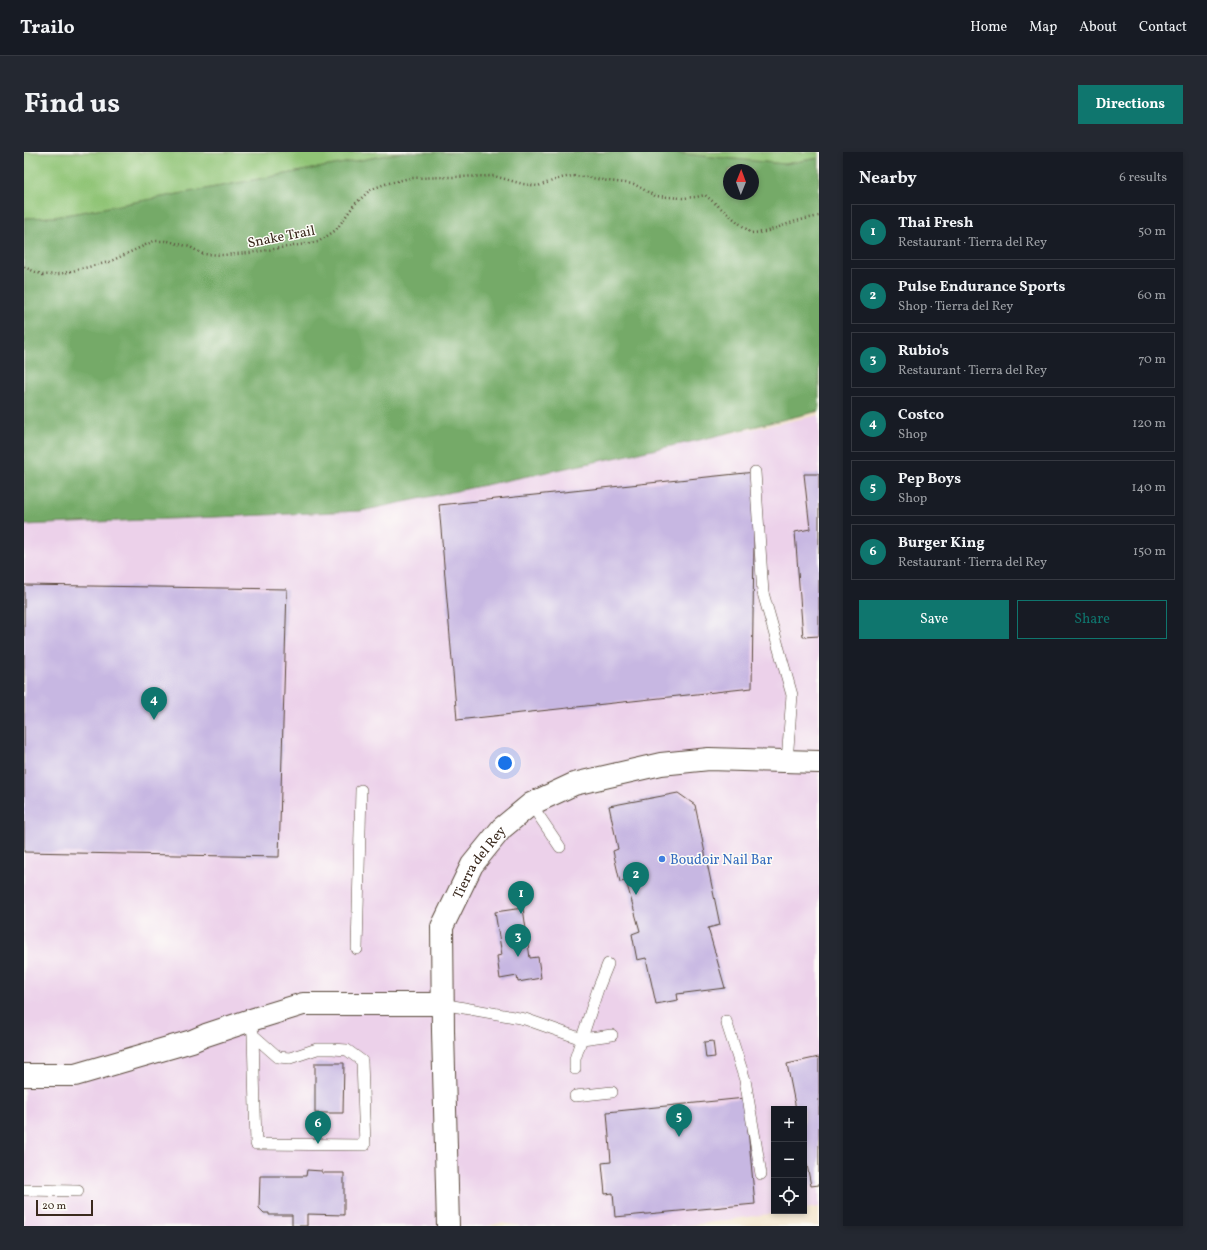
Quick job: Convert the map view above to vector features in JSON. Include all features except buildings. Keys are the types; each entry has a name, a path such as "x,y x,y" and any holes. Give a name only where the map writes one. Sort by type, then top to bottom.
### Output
{"street":[{"name":"Tierra del Rey","path":"448,1226 442,1004 442,927 472,865 502,828 531,804 574,784 661,764 709,759 819,762"},
{"path":"24,1075 75,1075 192,1041 206,1035 252,1027 303,1004 442,1004"}],"lane":[{"path":"755,472 763,593 792,695 788,761"},
{"path":"357,949 361,790"},
{"path":"531,804 560,847"},
{"path":"575,1069 575,1059 598,989 608,964"},
{"path":"442,1004 525,1019 582,1039 612,1035"},
{"path":"726,1021 745,1080 761,1174"},
{"path":"252,1027 278,1057 290,1058 317,1049 333,1049 347,1050 362,1061 365,1145 256,1144 252,1027"},
{"path":"575,1096 612,1092"},
{"path":"24,1190 78,1190"}],"path":[{"name":"Snake Trail","path":"24,267 44,275 60,274 109,262 154,241 168,240 190,247 203,254 224,255 249,253 318,242 336,230 354,205 370,190 385,184 410,178 494,176 523,184 538,186 572,176 634,184 655,196 696,198 705,195 751,233 765,232 796,221 819,216"}],"shaded area":[{"path":"819,415 819,1207 807,1209 807,1106 771,1106 771,1214 685,1226 521,1226 501,1223 486,1226 24,1226 24,525 361,511"}],"green space":[{"path":"24,152 404,152 55,217 24,218"},
{"path":"404,152 663,152 784,164 819,158 819,411 695,441 361,511 24,525 24,218 55,217"},
{"path":"663,152 819,152 819,158 784,164"}],"place":[{"name":"Costco","path":"154,720"},
{"name":"Boudoir Nail Bar","path":"662,859"},
{"name":"Pulse Endurance Sports","path":"636,895"},
{"name":"Thai Fresh","path":"521,914"},
{"name":"Rubio's","path":"518,957"},
{"name":"Pep Boys","path":"679,1137"},
{"name":"Burger King","path":"318,1144"}]}
